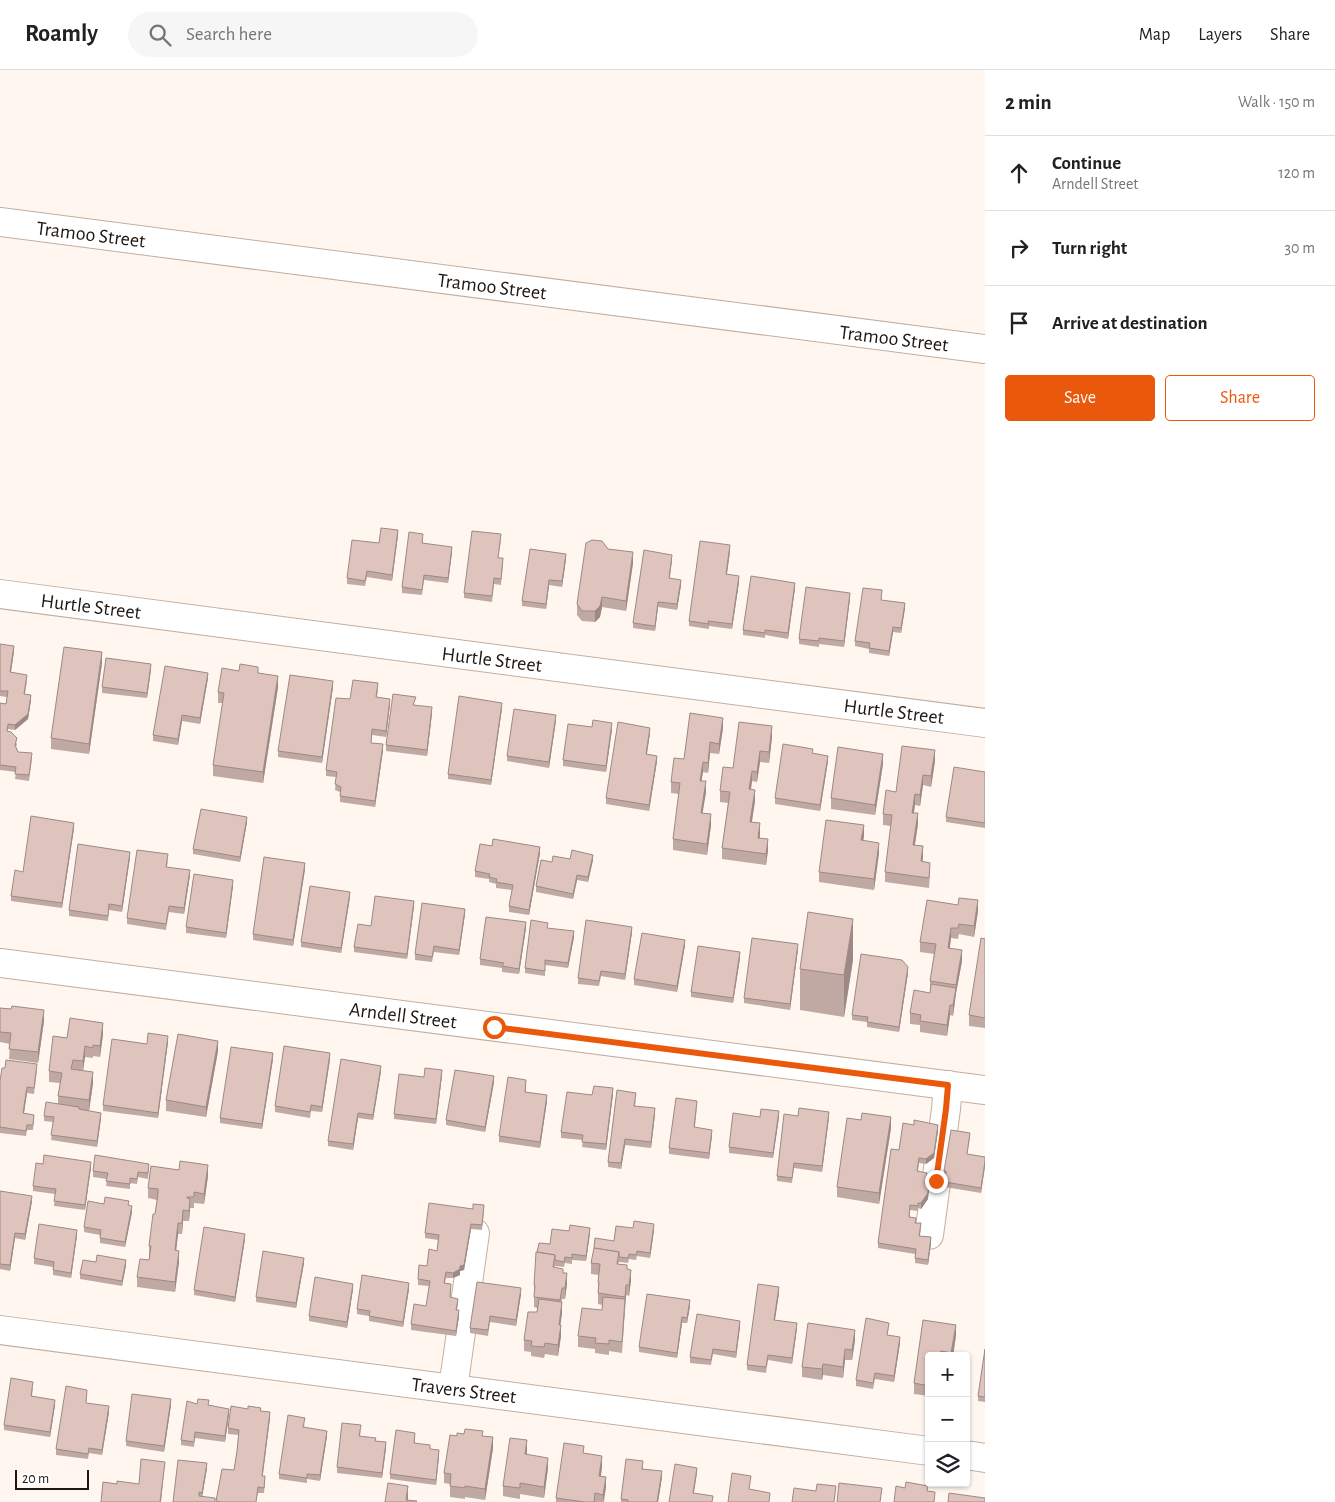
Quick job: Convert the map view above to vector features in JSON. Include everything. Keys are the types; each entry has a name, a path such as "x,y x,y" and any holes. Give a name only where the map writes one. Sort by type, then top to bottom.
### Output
{"street":[{"name":"Tramoo Street","path":"0,222 985,350"},
{"name":"Hurtle Street","path":"0,594 985,723"},
{"name":"Arndell Street","path":"0,963 985,1090"},
{"path":"928,1235 948,1085"},
{"path":"453,1389 475,1233"},
{"name":"Travers Street","path":"0,1330 925,1450"},
{"path":"970,1456 985,1458"}],"building":[{"path":"381,528 398,530 392,575 367,571 365,581 347,578 352,540 379,543"},
{"path":"472,531 501,534 498,558 503,558 501,579 494,578 492,596 464,593"},
{"path":"409,532 423,534 422,543 452,547 448,578 424,575 422,590 402,587"},
{"path":"592,540 602,541 608,549 633,552 626,601 602,597 600,606 595,611 582,611 577,604 586,543"},
{"path":"700,541 730,545 726,574 739,576 732,624 708,621 709,624 689,621"},
{"path":"530,549 566,554 562,581 549,580 546,604 522,601"},
{"path":"644,550 672,555 669,578 681,580 677,604 658,602 655,626 633,623"},
{"path":"751,576 795,583 788,633 765,630 765,633 743,630"},
{"path":"806,587 850,593 844,641 819,638 819,641 799,639"},
{"path":"863,588 882,590 881,600 905,603 901,628 893,627 889,651 869,648 870,643 855,641"},
{"path":"0,644 14,646 10,672 27,675 24,694 31,695 28,714 15,725 8,724 7,731 17,738 15,745 18,752 32,753 29,775 15,774 16,767 0,765 0,703 6,704 8,691 0,691"},
{"path":"64,647 102,652 89,744 51,738"},
{"path":"106,658 151,664 147,693 102,687"},
{"path":"240,664 258,667 258,673 278,676 263,772 213,765 224,693 218,692 222,668 239,671"},
{"path":"165,666 208,673 200,718 182,715 178,739 153,735"},
{"path":"290,675 333,681 322,757 278,751"},
{"path":"353,680 378,683 376,697 390,699 386,731 372,729 371,743 383,744 375,801 340,796 341,787 335,784 337,772 326,770 336,698 350,699"},
{"path":"393,694 416,697 413,705 432,707 427,750 386,745"},
{"path":"459,696 502,703 491,780 448,774"},
{"path":"514,709 556,715 549,762 507,756"},
{"path":"690,713 723,718 719,744 710,742 708,763 703,762 700,781 706,781 701,813 711,814 707,844 673,839 680,783 671,782 674,758 684,759"},
{"path":"593,720 612,723 606,766 563,760 568,724 592,727"},
{"path":"618,722 650,728 646,754 657,756 649,805 606,798"},
{"path":"739,722 772,726 769,752 760,751 757,772 752,771 749,789 755,790 750,822 760,823 758,838 768,839 766,854 722,848 730,792 720,791 723,767 733,768"},
{"path":"783,744 813,749 812,753 828,756 820,805 775,798"},
{"path":"902,746 935,750 931,776 923,775 920,795 915,794 912,813 918,813 913,845 923,846 921,861 930,863 929,878 885,872 892,815 883,814 886,790 896,792"},
{"path":"838,747 883,754 875,805 831,798"},
{"path":"954,767 985,772 985,823 946,817"},
{"path":"201,809 247,817 240,857 193,849"},
{"path":"31,816 74,823 62,903 11,896 15,870 23,872"},
{"path":"826,820 864,825 861,840 879,843 874,879 819,872"},
{"path":"493,839 540,847 529,910 509,906 513,885 496,882 497,879 489,877 490,874 475,871 480,844 492,846"},
{"path":"78,844 130,852 122,906 109,904 108,916 69,910"},
{"path":"137,850 168,854 166,867 190,870 184,908 169,906 166,924 127,918"},
{"path":"572,850 593,855 588,877 577,875 573,894 536,886 541,860 552,862 553,856 570,859"},
{"path":"264,857 305,863 293,940 253,934"},
{"path":"194,874 233,880 226,933 186,927"},
{"path":"310,886 350,892 341,948 301,942"},
{"path":"375,896 414,901 407,954 354,947 358,924 371,926"},
{"path":"959,898 978,900 974,926 959,924 958,928 951,928 948,948 962,950 956,985 930,981 936,944 920,942 927,900 958,905"},
{"path":"422,903 465,909 459,950 434,946 432,957 415,954"},
{"path":"808,912 853,919 844,975 800,969"},
{"path":"486,917 526,922 519,969 502,966 504,963 480,959"},
{"path":"531,920 548,923 547,928 574,931 568,963 545,960 545,971 525,968"},
{"path":"586,920 632,927 625,974 601,971 599,981 578,978"},
{"path":"642,933 685,940 677,986 634,979"},
{"path":"752,938 798,944 790,1004 744,998"},
{"path":"981,938 985,939 985,1018 969,1015"},
{"path":"698,946 740,952 733,998 691,992"},
{"path":"861,954 902,960 908,967 899,1027 867,1022 868,1017 852,1015"},
{"path":"931,984 956,988 953,1005 950,1005 947,1025 920,1021 921,1015 910,1013 914,990 930,993"},
{"path":"12,1006 44,1010 38,1052 9,1049 11,1033 0,1032 0,1008 11,1009"},
{"path":"70,1018 103,1023 100,1046 93,1045 93,1048 85,1046 83,1061 73,1060 71,1069 93,1072 89,1100 58,1096 62,1073 49,1071 53,1036 67,1038"},
{"path":"148,1033 168,1036 158,1113 103,1105 112,1039 147,1044"},
{"path":"178,1034 218,1041 206,1107 166,1100"},
{"path":"284,1046 330,1053 322,1107 311,1105 310,1112 275,1106"},
{"path":"231,1047 273,1053 262,1124 220,1118"},
{"path":"341,1059 381,1066 373,1115 358,1113 353,1144 328,1141"},
{"path":"6,1060 37,1064 34,1088 27,1087 23,1113 34,1115 33,1125 27,1125 26,1131 0,1127 0,1081 2,1068 5,1068"},
{"path":"425,1068 442,1070 436,1119 394,1114 399,1074 424,1077"},
{"path":"455,1070 494,1076 485,1127 446,1120"},
{"path":"508,1077 526,1080 525,1092 547,1095 540,1142 499,1136"},
{"path":"594,1086 613,1088 606,1144 582,1142 583,1135 561,1132 567,1092 592,1095"},
{"path":"617,1090 636,1093 634,1106 655,1108 651,1142 625,1139 621,1163 608,1162"},
{"path":"676,1098 697,1101 694,1127 712,1130 709,1153 669,1148"},
{"path":"46,1102 79,1107 79,1109 101,1113 97,1141 51,1135 54,1117 44,1116"},
{"path":"799,1108 829,1112 822,1166 794,1163 792,1178 777,1176 784,1114 798,1116"},
{"path":"761,1109 779,1111 773,1153 729,1147 733,1113 760,1117"},
{"path":"862,1113 891,1117 879,1193 837,1187 847,1118 861,1120"},
{"path":"914,1120 938,1125 934,1153 926,1159 919,1158 917,1171 927,1173 925,1184 929,1185 928,1193 921,1203 918,1203 918,1206 910,1205 909,1217 916,1218 915,1223 921,1223 919,1236 931,1237 928,1260 915,1258 916,1249 878,1243 891,1149 899,1150 903,1123 914,1125"},
{"path":"951,1130 970,1133 967,1154 985,1157 981,1188 945,1182 946,1171 944,1171"},
{"path":"44,1155 91,1162 85,1205 54,1201 56,1189 33,1186 36,1163 43,1164"},
{"path":"95,1155 149,1164 148,1173 138,1172 137,1179 130,1178 130,1184 106,1181 108,1173 93,1171"},
{"path":"180,1161 208,1165 204,1194 194,1192 194,1197 187,1197 190,1199 189,1211 183,1210 182,1223 178,1223 175,1250 179,1251 175,1282 137,1277 140,1259 149,1260 153,1214 155,1214 158,1194 158,1189 148,1188 151,1166 179,1170"},
{"path":"0,1191 32,1196 25,1234 15,1233 10,1265 0,1264"},
{"path":"105,1197 129,1201 128,1205 132,1206 125,1242 100,1238 101,1230 84,1227 88,1201 104,1204"},
{"path":"429,1203 473,1209 473,1204 484,1205 482,1225 471,1224 464,1265 460,1266 460,1269 453,1273 446,1272 444,1283 451,1284 450,1297 458,1299 456,1310 459,1310 456,1331 411,1324 414,1304 426,1306 430,1281 418,1279 419,1265 427,1266 429,1249 437,1251 439,1235 425,1233"},
{"path":"634,1221 654,1224 650,1253 637,1251 636,1255 629,1254 628,1258 619,1257 619,1252 594,1248 595,1238 614,1241 616,1226 633,1228"},
{"path":"39,1224 77,1230 71,1273 53,1270 54,1262 34,1258"},
{"path":"570,1225 590,1228 586,1256 572,1254 572,1258 565,1257 564,1262 555,1260 555,1255 537,1252 539,1243 550,1244 552,1229 569,1231"},
{"path":"204,1227 245,1234 235,1297 194,1290"},
{"path":"594,1248 619,1252 617,1264 627,1265 627,1269 631,1270 629,1285 626,1285 625,1297 598,1293 600,1264 591,1263"},
{"path":"263,1251 304,1258 296,1303 256,1297"},
{"path":"536,1252 555,1255 553,1267 563,1269 563,1273 567,1273 565,1288 562,1288 560,1300 534,1297"},
{"path":"97,1255 126,1260 122,1281 80,1274 83,1260 96,1262"},
{"path":"362,1275 409,1283 403,1322 369,1316 370,1311 357,1309"},
{"path":"315,1277 353,1284 347,1322 309,1316"},
{"path":"477,1282 521,1288 516,1320 490,1316 488,1330 470,1328"},
{"path":"758,1284 779,1287 774,1320 797,1323 792,1358 768,1355 766,1367 747,1365"},
{"path":"647,1294 690,1300 687,1318 682,1317 677,1353 639,1347"},
{"path":"603,1297 625,1299 622,1342 609,1340 609,1344 595,1343 596,1338 578,1336 582,1308 602,1310"},
{"path":"539,1299 562,1302 558,1345 545,1343 544,1347 531,1346 532,1341 524,1340 528,1312 537,1312"},
{"path":"697,1314 740,1321 736,1352 713,1349 711,1360 690,1357"},
{"path":"866,1318 889,1323 887,1335 900,1337 894,1376 875,1373 873,1383 856,1380"},
{"path":"923,1320 956,1325 951,1352 925,1352 925,1385 914,1383"},
{"path":"808,1323 855,1330 852,1350 845,1349 843,1367 823,1364 822,1369 802,1367"},
{"path":"985,1349 985,1397 978,1396"},
{"path":"11,1378 33,1382 31,1396 55,1400 50,1432 4,1425"},
{"path":"66,1386 87,1390 86,1403 109,1406 102,1450 89,1448 88,1454 56,1449"},
{"path":"132,1394 171,1399 164,1446 126,1441"},
{"path":"198,1399 209,1400 208,1405 229,1409 225,1436 195,1432 194,1442 181,1440 187,1401 197,1404"},
{"path":"231,1406 248,1409 248,1406 261,1408 260,1411 270,1412 262,1476 265,1476 264,1488 258,1487 256,1502 216,1501 222,1469 234,1470 237,1451 239,1430 228,1428"},
{"path":"288,1415 305,1418 303,1427 327,1431 320,1475 307,1474 307,1478 279,1474"},
{"path":"342,1423 361,1425 359,1436 376,1438 375,1441 386,1442 382,1473 337,1467"},
{"path":"465,1429 483,1431 482,1436 493,1437 485,1489 450,1486 451,1474 444,1473 450,1435 464,1434"},
{"path":"396,1430 415,1433 414,1443 430,1445 430,1449 439,1450 436,1480 390,1474"},
{"path":"510,1438 527,1440 525,1454 548,1458 544,1487 520,1483 520,1488 503,1486"},
{"path":"564,1443 584,1446 583,1453 602,1456 599,1476 606,1477 603,1495 595,1493 594,1502 556,1498"},
{"path":"141,1459 165,1462 160,1502 101,1502 103,1482 117,1484 117,1481 139,1484"},
{"path":"626,1459 643,1461 642,1469 662,1471 657,1502 628,1502 628,1500 621,1499"},
{"path":"178,1460 207,1463 202,1493 199,1492 199,1496 215,1498 215,1502 173,1502"},
{"path":"675,1464 697,1468 693,1493 713,1496 712,1502 669,1502"},
{"path":"732,1473 751,1476 749,1489 770,1493 769,1502 728,1502"},
{"path":"906,1482 925,1485 928,1487 927,1491 935,1492 934,1502 894,1502 896,1486 905,1488"},
{"path":"388,1483 408,1486 406,1500 417,1501 385,1502"},
{"path":"839,1483 882,1488 880,1502 837,1502"},
{"path":"817,1484 836,1486 834,1502 792,1502 794,1488 816,1491"},
{"path":"949,1493 985,1498 985,1502 948,1502"}],"route":[{"path":"494,1027 948,1085 936,1181"}]}
